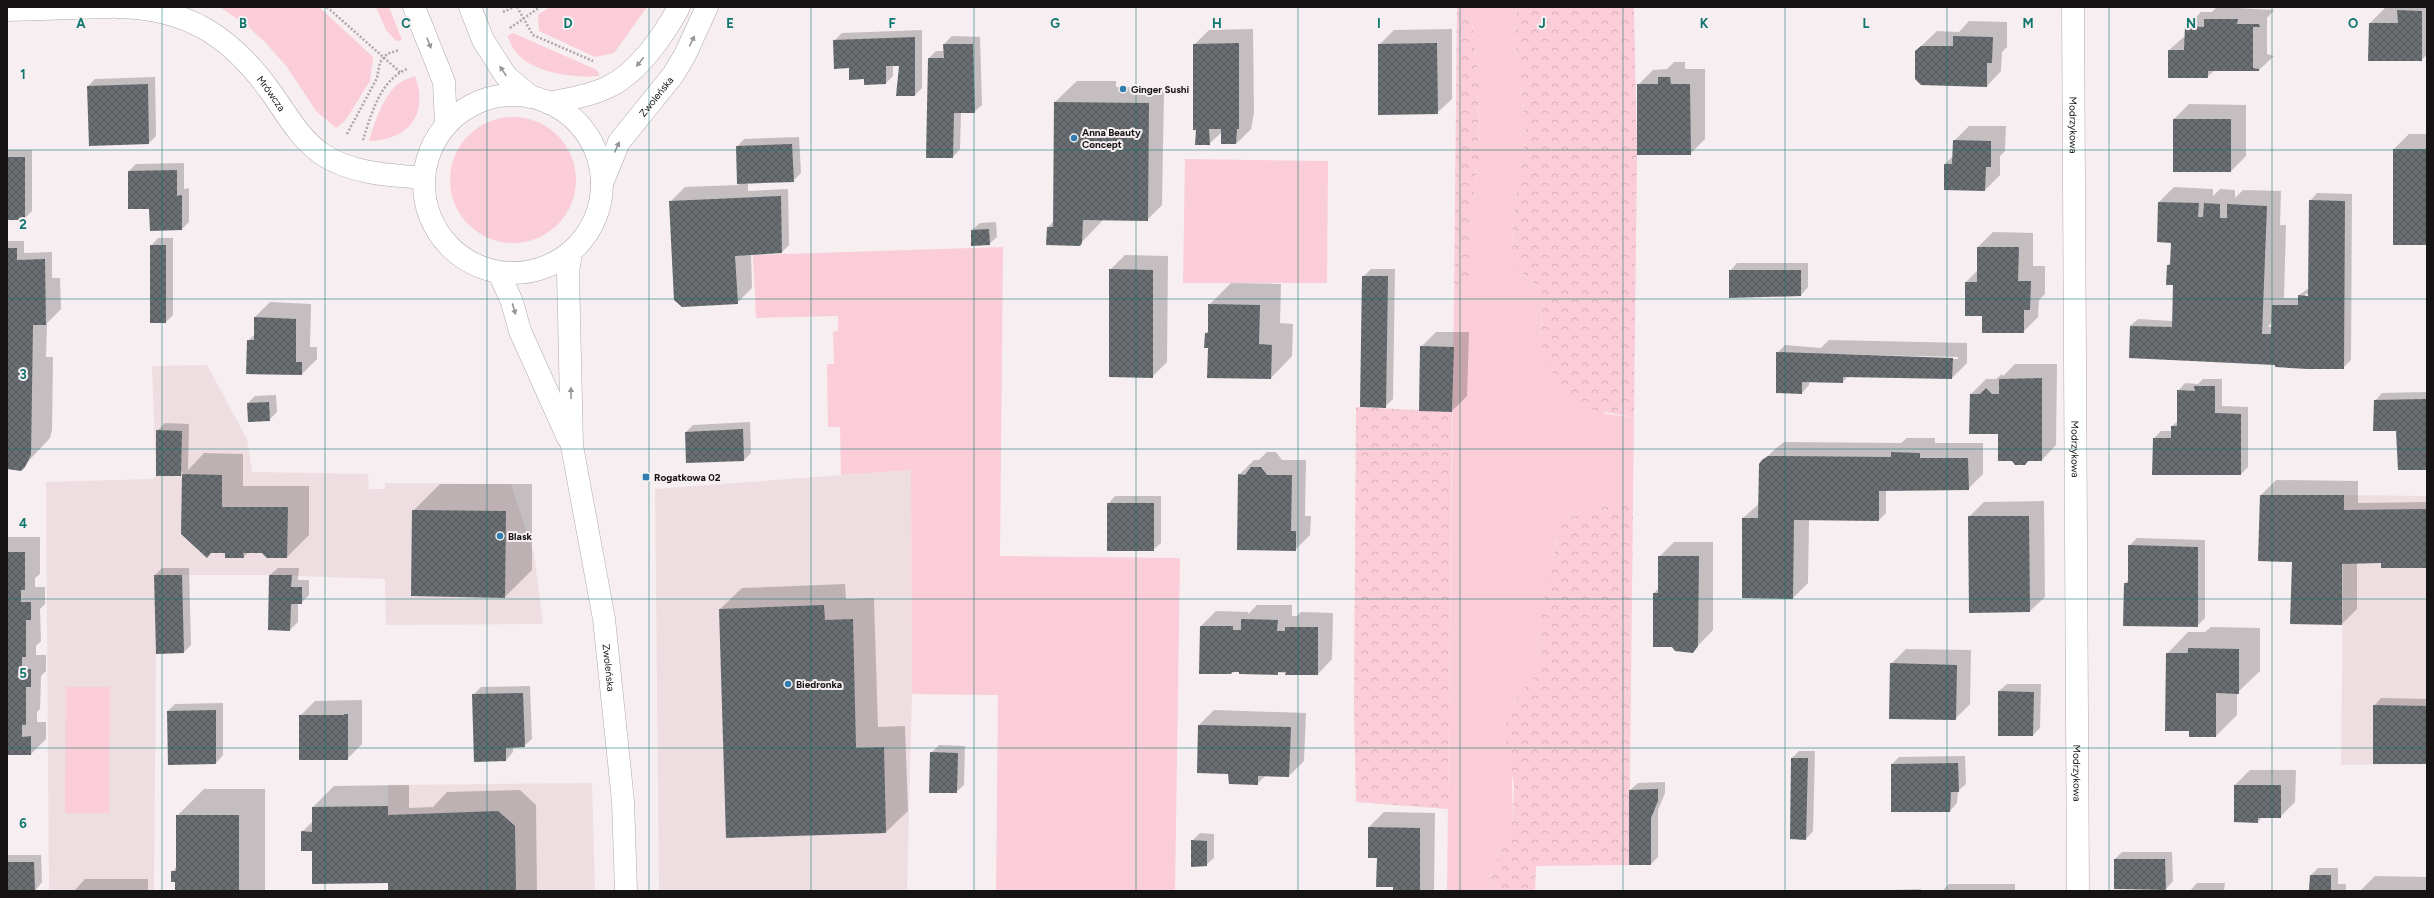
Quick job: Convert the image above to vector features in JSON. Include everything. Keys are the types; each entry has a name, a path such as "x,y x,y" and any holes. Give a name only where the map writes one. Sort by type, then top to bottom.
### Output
{"street":[{"path":"7,10 109,7"},
{"name":"Mrówcza","path":"116,7 140,7 171,13 214,33 228,43 250,66 308,142 338,163 364,172 424,178"},
{"path":"414,7 444,82 446,125"},
{"path":"470,7 483,40 506,76 540,100 570,116 587,135 598,158 602,183 598,208 588,232 571,252 555,263 537,270 518,273 499,273 478,266 459,255 443,240 431,221 425,200 424,178 429,154 446,125 474,104 493,97 540,100 586,95 607,88 623,79 639,64 679,7"},
{"name":"Zwoleńska","path":"602,183 619,142 673,75 685,56 707,7"},
{"name":"Modrzykowa","path":"2073,7 2078,891"},
{"name":"Zwoleńska","path":"571,252 568,273 572,446 604,619 623,801 626,891"},
{"name":"Zwoleńska","path":"499,273 512,302 520,331 572,446"}],"path":[{"path":"327,7 400,72"},
{"path":"517,7 533,35 599,64"},
{"path":"504,32 540,7"},
{"path":"345,138 377,78 380,62 392,51 404,49"},
{"path":"362,144 375,105 388,84 400,72 411,68"}],"shaded area":[{"path":"207,365 247,439 252,472 368,474 369,489 385,489 385,483 511,484 534,554 543,624 386,625 385,579 269,575 154,575 156,654 154,891 49,891 46,482 153,479 156,476 152,366"},
{"path":"911,470 912,694 907,891 659,891 655,489"},
{"path":"2344,495 2427,496 2427,764 2341,765"},
{"path":"592,783 595,891 388,891 388,785"}],"green space":[{"path":"220,7 319,7 373,57 370,81 345,121 336,128 316,111 287,67 265,42 246,25"},
{"path":"376,7 389,7 402,40 396,41 386,30"},
{"path":"550,7 647,7 614,53 595,57 539,31 538,15"},
{"path":"1457,7 1470,7 1479,81 1478,160 1472,208 1471,266 1467,282 1454,298"},
{"path":"1470,7 1517,7 1515,37 1526,135 1513,220 1512,253 1524,275 1541,289 1542,354 1606,414 1634,417 1633,500 1584,511 1572,517 1556,540 1546,597 1539,622 1538,673 1510,706 1513,819 1491,876 1490,891 1447,891 1454,298 1467,282 1471,250 1472,208 1478,160 1479,81"},
{"path":"1517,7 1634,7 1637,155 1634,417 1593,410 1566,390 1556,379 1542,354 1541,289 1524,275 1516,263 1512,253 1513,220 1526,135 1515,37"},
{"path":"513,33 597,70 600,76 567,75 544,70 533,65 513,49 507,36"},
{"path":"415,76 419,90 419,102 417,113 412,122 405,130 395,136 369,141 383,103 392,90 404,80"},
{"path":"519,117 543,125 553,131 562,140 571,156 575,168 575,192 571,204 562,220 553,229 537,238 525,242 507,243 483,235 473,229 464,220 455,204 451,192 450,174 458,150 464,140 473,131 489,122 501,118"},
{"path":"1185,159 1328,161 1327,283 1183,283"},
{"path":"1003,247 1000,556 1180,558 1175,891 996,891 998,695 912,694 911,470 841,475 840,427 828,427 827,364 834,364 833,332 838,331 838,316 756,318 753,255"},
{"path":"1356,407 1452,412 1448,809 1356,802 1354,711"},
{"path":"1633,500 1629,865 1536,866 1535,891 1490,891 1491,876 1513,819 1514,786 1505,735 1507,717 1510,706 1538,673 1539,622 1559,529 1572,517 1584,511"},
{"path":"66,687 110,687 109,813 65,813"}],"building":[{"path":"2397,10 2422,11 2422,61 2368,61 2369,23 2398,23"},
{"path":"2204,19 2238,19 2237,24 2259,24 2260,27 2253,27 2253,68 2259,69 2259,71 2208,71 2208,78 2168,78 2168,50 2184,50 2185,26 2204,27"},
{"path":"1953,36 1993,37 1992,63 1987,63 1987,87 1921,85 1915,79 1915,51 1921,46 1953,46"},
{"path":"915,37 915,96 896,96 899,66 886,66 886,84 864,85 864,79 849,80 849,68 834,69 833,40"},
{"path":"1239,43 1239,129 1237,129 1236,144 1221,144 1221,129 1209,129 1210,145 1195,145 1196,130 1193,130 1193,44"},
{"path":"1437,43 1438,114 1378,115 1378,44"},
{"path":"943,44 973,44 975,113 954,113 953,158 926,158 928,58 944,58"},
{"path":"1658,77 1670,77 1671,84 1690,84 1691,155 1637,155 1637,84 1658,84"},
{"path":"148,84 149,144 89,146 87,86"},
{"path":"1054,102 1149,103 1148,221 1083,220 1082,243 1080,246 1046,245 1047,227 1053,227"},
{"path":"2173,119 2231,119 2231,172 2173,172"},
{"path":"1953,140 1991,141 1991,167 1986,167 1985,191 1944,190 1944,164 1952,164"},
{"path":"792,144 794,182 737,184 736,146"},
{"path":"2393,149 2427,149 2427,245 2393,245"},
{"path":"7,157 25,157 25,220 7,220"},
{"path":"177,170 177,196 182,195 182,230 150,231 149,209 128,209 128,171"},
{"path":"781,196 782,253 735,256 738,304 682,307 674,300 669,201"},
{"path":"2309,200 2345,201 2344,369 2307,369 2275,367 2275,365 2129,358 2130,326 2172,327 2173,285 2166,285 2167,265 2170,265 2171,243 2157,242 2158,202 2199,203 2198,217 2203,217 2204,203 2220,204 2220,218 2227,218 2227,204 2267,206 2262,334 2271,334 2272,305 2298,305 2298,295 2308,296"},
{"path":"989,229 990,245 971,246 971,230"},
{"path":"150,245 166,245 166,323 150,323"},
{"path":"1977,247 2019,247 2018,281 2031,281 2030,310 2024,310 2024,333 1982,333 1982,316 1965,316 1965,282 1977,282"},
{"path":"7,248 17,248 17,260 45,259 46,325 33,325 31,455 25,467 21,471 7,469"},
{"path":"1109,269 1153,270 1153,378 1109,377"},
{"path":"1729,270 1801,270 1801,296 1729,298"},
{"path":"1362,276 1388,276 1386,408 1360,407"},
{"path":"1208,304 1260,305 1259,344 1272,345 1271,379 1207,378 1208,348 1204,348 1205,333 1208,333"},
{"path":"254,317 296,319 296,362 302,362 302,375 246,374 247,340 254,340"},
{"path":"1420,346 1454,347 1452,412 1419,411"},
{"path":"1776,352 1953,358 1952,379 1843,377 1843,383 1802,382 1802,394 1776,393"},
{"path":"2042,378 2042,461 2028,461 2025,465 2015,465 2012,461 1998,461 1998,434 1969,434 1970,394 1980,394 1986,388 1992,394 1999,394 1999,379"},
{"path":"2194,386 2215,386 2215,413 2241,414 2241,475 2152,475 2153,438 2171,438 2171,426 2177,426 2177,390 2195,391"},
{"path":"2427,399 2427,470 2398,470 2396,431 2373,431 2374,400"},
{"path":"269,402 270,421 248,422 247,403"},
{"path":"743,429 744,461 686,463 685,432"},
{"path":"156,430 182,431 181,476 156,476"},
{"path":"1891,452 1920,453 1920,458 1968,458 1969,490 1879,491 1879,521 1794,520 1793,599 1742,598 1742,518 1758,518 1759,464 1762,460 1768,456 1891,457"},
{"path":"1251,467 1261,467 1267,475 1292,475 1291,531 1296,531 1296,551 1237,550 1238,474 1245,475"},
{"path":"182,474 222,475 222,507 288,507 287,558 267,558 262,553 243,553 244,558 225,558 225,553 211,553 207,558 181,534"},
{"path":"2260,495 2344,495 2344,510 2427,509 2427,568 2381,568 2381,563 2342,564 2342,625 2290,624 2292,562 2258,561"},
{"path":"1107,503 1154,503 1154,551 1107,551"},
{"path":"412,510 506,511 505,598 411,596"},
{"path":"1968,516 2029,516 2030,612 1969,613"},
{"path":"2128,545 2198,547 2198,627 2123,626 2124,583 2128,583"},
{"path":"7,552 25,552 25,590 21,590 21,602 31,602 31,620 26,620 26,657 22,657 22,669 31,669 31,687 26,687 26,725 22,725 22,737 31,736 31,755 7,755"},
{"path":"1658,556 1699,556 1698,646 1693,653 1675,651 1672,647 1653,647 1653,593 1658,593"},
{"path":"154,575 182,575 184,653 156,654"},
{"path":"269,575 292,575 291,587 302,587 302,604 291,604 290,631 268,630"},
{"name":"Biedronka","path":"824,605 825,620 853,619 856,748 884,747 886,833 726,838 719,609"},
{"path":"1241,619 1278,620 1277,631 1285,631 1285,627 1318,627 1318,675 1285,675 1286,672 1278,672 1278,675 1239,674 1239,672 1232,672 1231,674 1199,674 1200,626 1233,626 1233,630 1241,630"},
{"path":"2188,648 2239,649 2239,694 2216,693 2216,737 2189,737 2189,731 2165,731 2166,653 2188,653"},
{"path":"1890,663 1957,665 1956,720 1889,719"},
{"path":"1998,691 2034,692 2033,736 1998,736"},
{"path":"523,693 525,747 506,748 506,761 474,762 472,694"},
{"path":"2373,705 2427,706 2427,764 2373,764"},
{"path":"216,710 216,764 168,765 167,711"},
{"path":"348,714 348,760 299,760 299,715"},
{"path":"1198,725 1291,727 1289,777 1258,776 1258,785 1229,784 1228,774 1197,773"},
{"path":"930,752 958,753 957,793 929,793"},
{"path":"1791,758 1808,758 1806,840 1790,839"},
{"path":"1958,763 1959,792 1951,792 1950,812 1891,812 1891,764"},
{"path":"2234,785 2281,785 2281,818 2258,818 2258,823 2234,822"},
{"path":"1658,789 1658,801 1651,818 1651,865 1629,865 1629,790"},
{"path":"388,806 388,815 498,811 515,826 516,891 388,891 388,883 312,884 312,851 301,851 301,831 312,832 312,807"},
{"path":"176,815 239,815 239,891 175,891 175,882 171,882 171,871 176,871"},
{"path":"1368,827 1420,828 1420,891 1393,891 1393,887 1376,887 1377,858 1368,858"},
{"path":"1191,840 1207,841 1207,866 1191,867"},
{"path":"2114,859 2165,859 2166,890 2114,889"},
{"path":"7,862 34,862 35,891 7,891"},
{"path":"2310,875 2331,875 2331,891 2309,890"}],"place":[{"name":"Ginger Sushi","path":"1123,89"},
{"name":"Anna Beauty Concept","path":"1074,138"},
{"name":"Rogatkowa 02","path":"646,477"},
{"name":"Blask","path":"500,536"},
{"name":"Biedronka","path":"788,684"}]}
